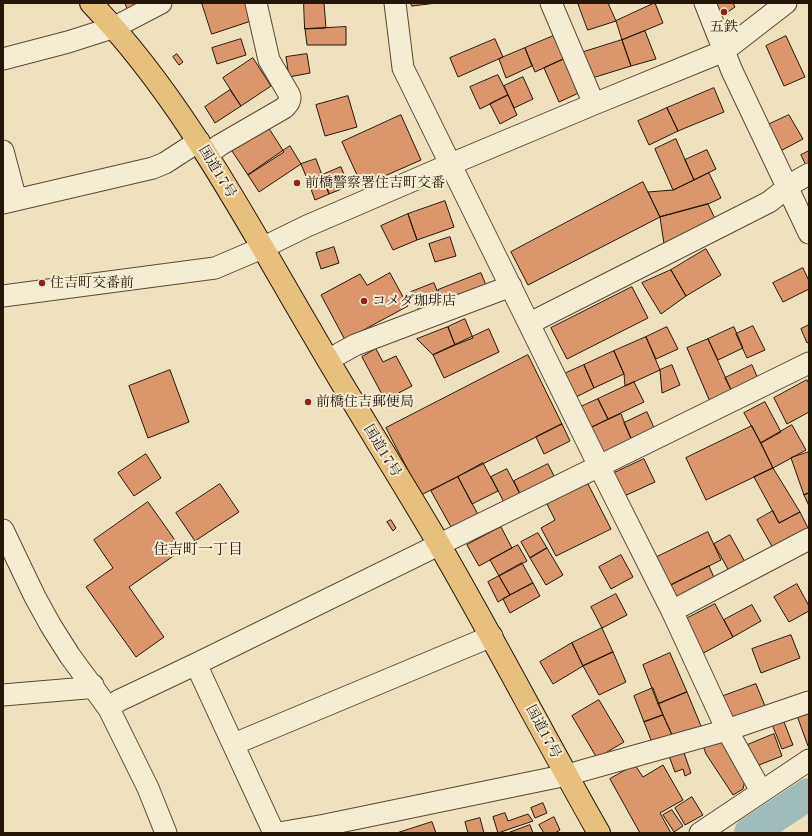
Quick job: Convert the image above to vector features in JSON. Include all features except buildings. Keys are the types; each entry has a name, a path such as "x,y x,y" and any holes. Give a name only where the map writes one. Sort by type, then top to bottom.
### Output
{"highway":[{"name":"国道17号","path":"91,3 115,27 173,103 203,148 492,636 599,833"}],"street":[{"path":"3,59 68,42 115,27 161,3"},
{"path":"3,151 10,201 153,168 203,148 220,145 284,108 291,97 270,60 256,3"},
{"path":"395,3 403,68 672,611 727,730 761,791"},
{"path":"551,3 594,104"},
{"path":"704,3 724,51 809,233"},
{"path":"3,296 215,268 262,248 307,226 451,164 724,51 786,3"},
{"path":"530,323 769,202 801,178 809,174"},
{"path":"328,360 355,345 511,286"},
{"path":"109,709 118,701 809,363"},
{"path":"3,530 34,597 51,626 70,656 93,685 109,709 148,788 166,833"},
{"path":"672,611 809,539"},
{"path":"234,744 492,636"},
{"path":"196,664 274,833"},
{"path":"3,695 86,688 93,685"},
{"path":"279,833 326,829 567,775 727,730 809,702"},
{"path":"700,833 809,760"}],"waterway":[{"path":"750,833 809,794"}],"place":[{"name":"五鉄","path":"724,12"},
{"name":"前橋警察署住吉町交番","path":"297,183"},
{"name":"住吉町交番前","path":"42,283"},
{"name":"コメダ珈琲店","path":"364,301"},
{"name":"前橋住吉郵便局","path":"308,402"}],"district":[{"name":"住吉町一丁目","path":"198,550"}]}
